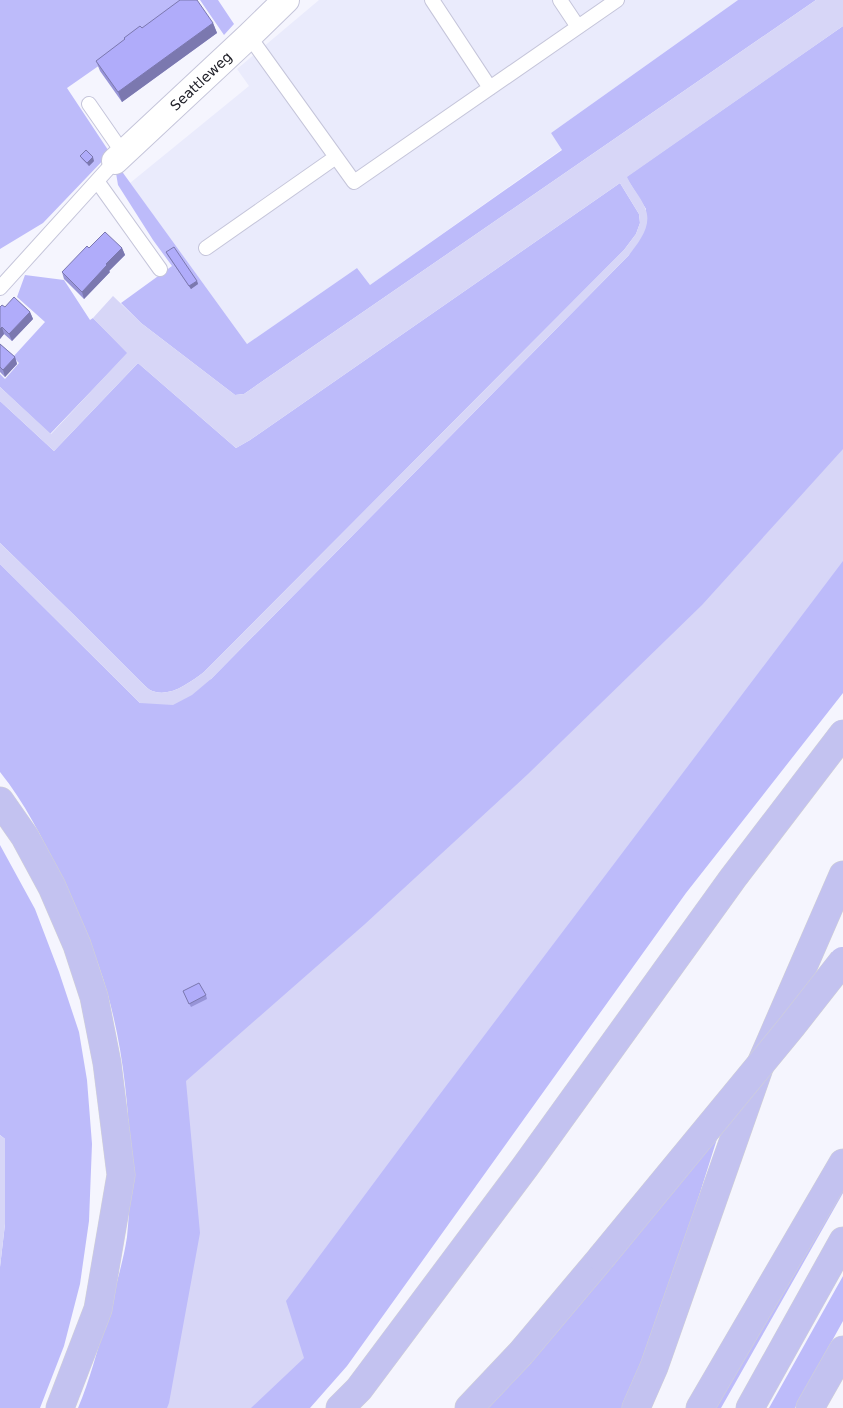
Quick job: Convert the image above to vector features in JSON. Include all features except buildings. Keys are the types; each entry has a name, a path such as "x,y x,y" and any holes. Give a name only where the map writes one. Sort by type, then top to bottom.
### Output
{"highway":[{"path":"340,1408 359,1389 519,1175 733,878 843,734"},
{"path":"5,808 25,836 52,887 77,945 94,997 107,1064 121,1175 98,1309 60,1408"},
{"path":"636,1408 654,1367 759,1068 843,876"},
{"path":"469,1408 521,1353 601,1258 792,1026 843,961"},
{"path":"700,1408 843,1163"},
{"path":"750,1408 843,1241"},
{"path":"810,1408 843,1350"}],"street":[{"name":"Seattleweg","path":"119,157 286,0"}],"lane":[{"path":"432,0 490,88"},
{"path":"560,0 578,27"},
{"path":"249,36 354,182 617,0"},
{"path":"0,288 119,157 90,104"},
{"path":"206,248 336,157"},
{"path":"97,181 160,269"}],"shaded area":[{"path":"0,0 193,0 67,88 110,153 43,223 0,249"},
{"path":"200,0 218,0 234,24 224,35"},
{"path":"319,0 738,0 551,133 562,149 370,285 357,268 247,344 130,183 249,86 237,69"},
{"path":"738,0 816,0 244,394 235,395 141,323 121,303 172,266 118,185 116,173 118,166 247,344 357,268 370,285 562,150 551,133"},
{"path":"816,0 843,0 843,26 627,177 647,214 644,233 629,255 211,679 192,695 173,705 140,703 0,564 0,543 150,690 164,693 178,689 192,681 204,672 624,250 636,234 640,223 639,214 620,183 236,448 138,363 54,451 0,401 0,387 51,434 127,353 93,318 113,296 141,323 235,395 244,394"},
{"path":"843,26 843,693 686,893 347,1366 310,1408 78,1408 90,1376 106,1321 127,1237 130,1164 125,1083 118,1036 106,989 81,920 25,808 0,772 0,564 140,703 211,679 629,255 646,209 626,177"},
{"path":"620,183 639,214 640,223 636,234 624,250 204,672 185,685 164,693 150,690 0,543 0,401 54,451 138,363 236,448"},
{"path":"25,275 64,280 90,320 93,318 128,353 50,434 0,387 0,374 5,379 19,363 13,357 45,322 17,297"},
{"path":"843,449 843,561 286,1301 304,1358 251,1408 167,1408 200,1233 186,1081 365,924 528,774 702,605"},
{"path":"0,845 35,909 79,1032 87,1080 92,1144 89,1221 80,1284 64,1346 40,1408 0,1408 0,1267 5,1224 5,1139 0,1135"},
{"path":"728,1104 646,1364 627,1408 475,1408"},
{"path":"0,1135 5,1139 5,1224 0,1267"},
{"path":"843,1179 843,1193 721,1408 710,1408"},
{"path":"843,1276 843,1321 795,1408 769,1408"}]}
